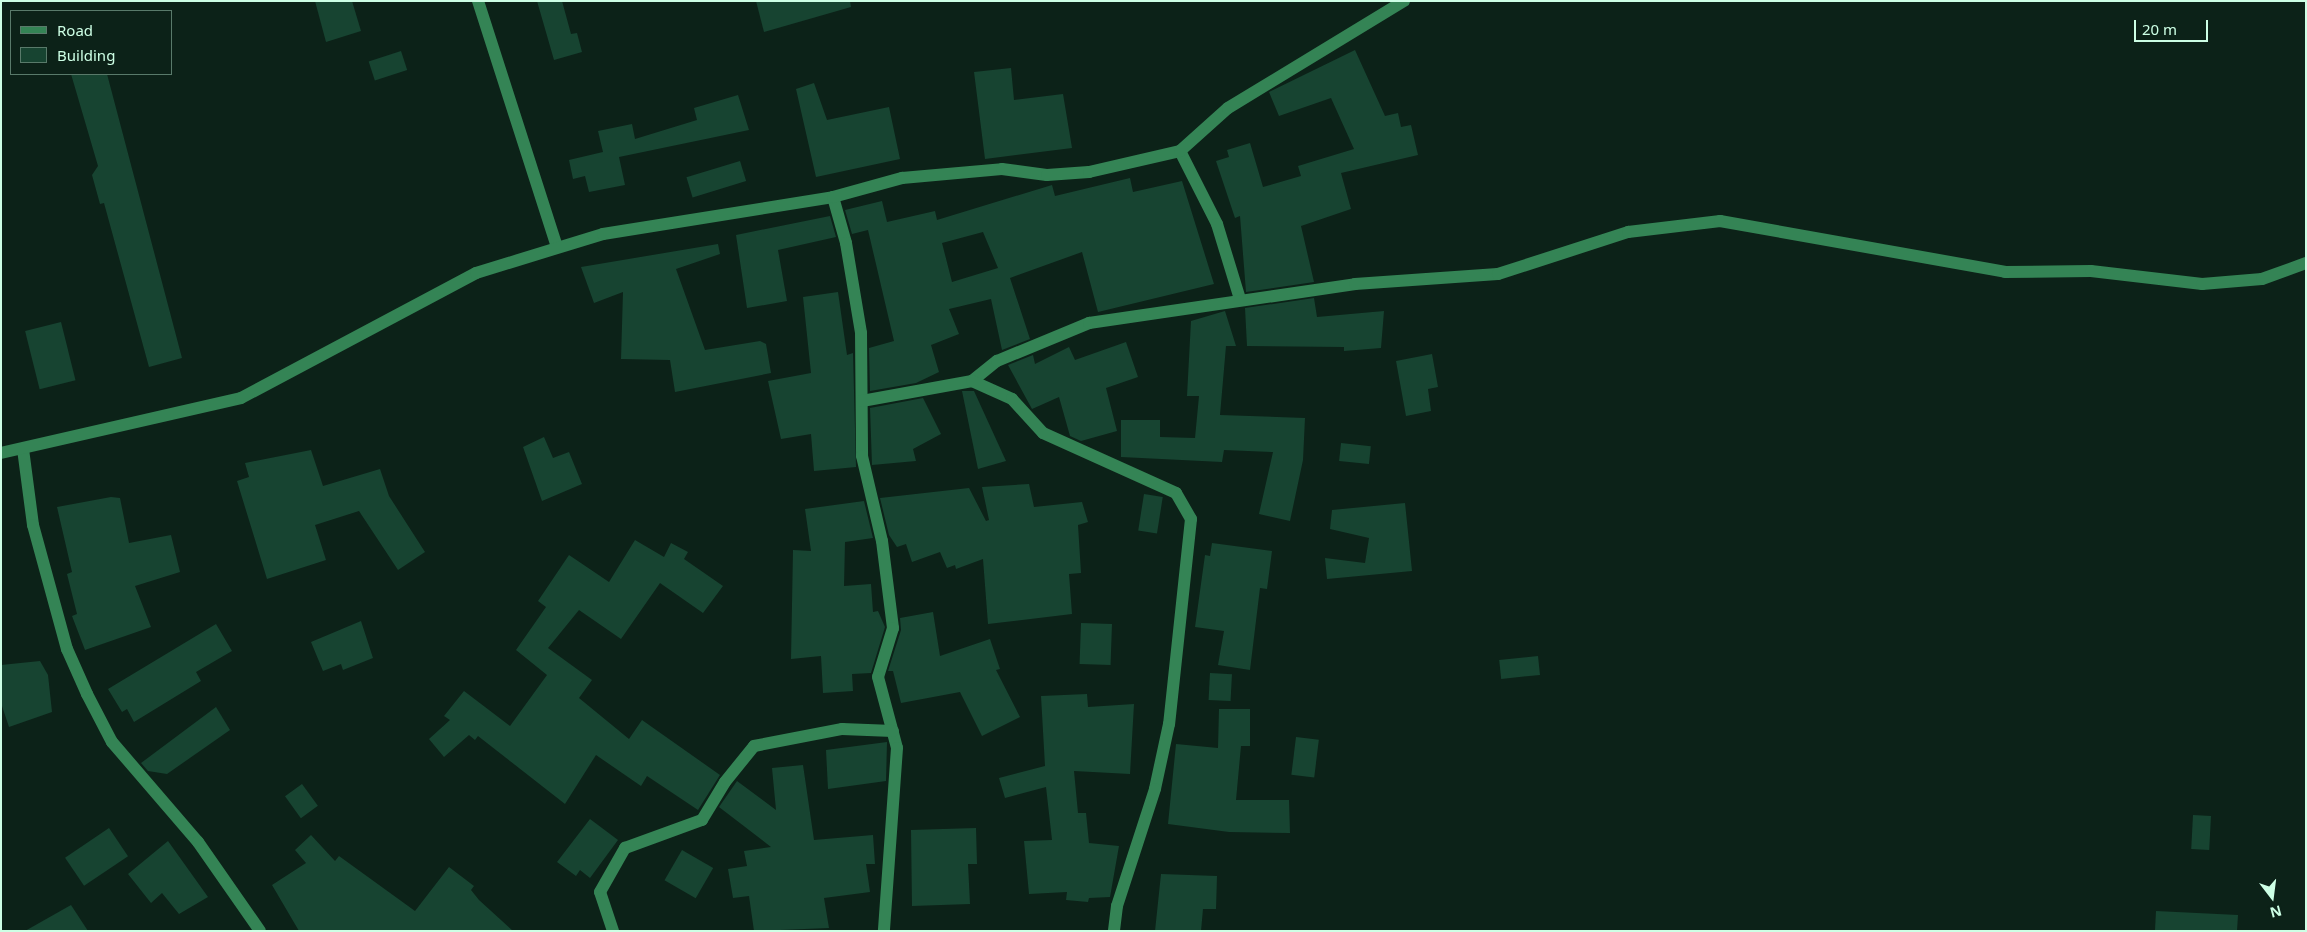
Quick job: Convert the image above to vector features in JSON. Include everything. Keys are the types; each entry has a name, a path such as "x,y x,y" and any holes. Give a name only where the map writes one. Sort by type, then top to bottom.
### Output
{"street":[{"path":"478,1 557,247"},
{"path":"1,453 241,398 476,273 603,234 832,197 902,178 958,170 1089,172 1180,151 1228,108 1404,1"},
{"path":"1180,151 1216,224 1240,300"},
{"path":"832,197 846,243 861,333 862,456 882,541 893,628 878,677 893,732 895,794 884,931"},
{"path":"862,401 972,381 997,361 1089,323 1355,284 1498,274 1628,232 1720,221 2005,272 2091,271 2202,284 2262,278 2306,263"},
{"path":"972,381 1012,399 1044,433 1176,493 1191,519 1169,724 1156,789 1116,906 1114,931"},
{"path":"23,449 33,525 67,649 87,694 112,742 198,842 260,931"},
{"path":"613,931 600,892 625,848 702,820 724,782 754,746 842,729 893,732"}],"building":[{"path":"315,1 352,1 361,31 326,42"},
{"path":"537,1 562,1 571,34 577,33 582,52 554,60"},
{"path":"756,1 850,1 851,7 764,32"},
{"path":"1355,50 1385,116 1398,113 1401,127 1411,125 1418,155 1341,173 1351,209 1301,226 1314,282 1246,292 1240,216 1235,218 1216,161 1229,157 1227,150 1250,143 1263,187 1301,176 1298,166 1354,149 1331,98 1279,116 1269,92"},
{"path":"401,51 407,70 375,81 369,62"},
{"path":"1011,68 1014,100 1063,94 1072,148 985,159 974,72"},
{"path":"71,75 107,75 182,358 149,367 104,203 100,204 92,175 98,166"},
{"path":"814,83 827,120 889,107 900,159 816,177 796,89"},
{"path":"738,95 749,130 619,157 625,185 589,192 585,176 573,179 569,160 603,152 598,131 632,124 635,139 697,120 694,108"},
{"path":"740,161 746,181 693,197 686,177"},
{"path":"1130,178 1133,192 1182,181 1214,284 1098,312 1082,252 1010,278 1030,339 1002,350 991,299 949,309 959,334 931,345 939,372 916,383 870,391 869,348 894,341 868,230 852,234 845,210 882,201 887,222 935,211 937,220 1052,185 1055,196","holes":["983,232 998,268 952,282 942,243"]},
{"path":"830,216 836,237 778,250 787,301 747,308 736,235"},
{"path":"718,244 720,254 676,269 705,350 760,341 766,344 771,373 675,392 670,360 621,359 623,292 594,303 581,267"},
{"path":"838,292 847,355 853,353 856,467 814,471 811,434 781,439 768,381 811,373 803,297"},
{"path":"1314,298 1317,317 1384,311 1381,348 1344,351 1344,347 1247,346 1245,308"},
{"path":"1225,311 1236,346 1226,346 1220,415 1305,418 1303,460 1290,521 1259,514 1273,452 1224,450 1222,462 1121,457 1121,420 1160,420 1160,437 1195,438 1199,396 1187,396 1191,321"},
{"path":"61,322 76,380 40,389 25,331"},
{"path":"1126,342 1138,377 1106,388 1117,431 1081,441 1070,436 1059,397 1032,409 1008,365 1033,355 1035,364 1069,347 1075,360"},
{"path":"1432,354 1438,387 1428,389 1431,411 1406,416 1396,361"},
{"path":"962,391 974,391 1006,461 978,469"},
{"path":"923,398 941,434 913,449 916,461 872,465 870,408"},
{"path":"544,437 553,458 569,452 582,484 542,501 523,447"},
{"path":"1341,443 1371,446 1369,464 1339,461"},
{"path":"311,450 323,486 380,469 389,496 425,552 398,570 359,511 315,525 326,560 267,579 237,481 249,477 245,463"},
{"path":"1029,484 1034,507 1082,502 1088,522 1078,525 1081,573 1069,574 1072,614 988,624 983,559 956,569 955,565 947,568 940,552 912,562 906,544 897,547 889,535 880,498 969,488 986,521 989,520 982,487"},
{"path":"1144,494 1163,497 1157,534 1138,531"},
{"path":"111,497 120,498 129,543 171,535 180,572 135,586 151,627 85,650 72,616 77,614 67,574 72,572 57,507"},
{"path":"864,501 873,538 845,542 844,586 871,584 873,612 878,611 885,627 871,673 852,674 853,691 823,693 821,656 791,659 793,550 811,551 805,509"},
{"path":"1405,503 1412,571 1327,579 1325,558 1365,563 1369,538 1330,529 1332,510"},
{"path":"635,540 664,557 671,543 688,552 684,559 723,586 703,613 660,583 621,639 579,610 548,648 592,680 579,698 629,739 642,720 720,775 698,810 647,776 641,786 596,755 565,804 478,736 475,740 469,735 444,757 429,739 450,720 444,716 464,691 510,726 547,675 516,650 546,607 538,601 569,555 609,582"},
{"path":"1212,543 1272,551 1267,589 1260,588 1250,670 1218,665 1224,631 1195,627 1205,555 1210,556"},
{"path":"933,612 940,656 990,639 1000,669 996,670 1020,717 982,736 960,692 901,703 893,671 888,671 901,630 900,618"},
{"path":"361,621 373,658 343,670 341,664 323,671 311,642"},
{"path":"1081,623 1112,624 1111,665 1080,664"},
{"path":"216,624 232,651 196,672 201,681 134,722 127,709 122,712 108,689"},
{"path":"1538,656 1540,675 1501,679 1499,660"},
{"path":"40,661 48,675 52,712 9,727 1,703 1,665"},
{"path":"1210,673 1232,674 1231,701 1209,700"},
{"path":"1087,694 1088,707 1134,704 1130,774 1074,771 1078,813 1086,813 1089,843 1119,846 1110,897 1089,898 1088,902 1066,900 1067,892 1029,894 1024,841 1052,840 1046,787 1005,798 999,778 1045,766 1041,696"},
{"path":"216,707 230,730 167,774 148,771 141,763"},
{"path":"1219,709 1250,709 1250,746 1241,746 1236,800 1289,800 1290,833 1229,832 1168,824 1176,744 1218,748"},
{"path":"1296,737 1319,740 1314,778 1291,775"},
{"path":"887,742 886,781 828,789 826,750"},
{"path":"803,765 814,840 873,835 875,864 866,864 870,892 824,898 829,928 754,931 749,896 733,898 728,869 747,866 744,851 771,847 719,807 737,781 776,810 772,768"},
{"path":"302,784 318,806 301,818 285,796"},
{"path":"2193,815 2211,816 2209,850 2191,849"},
{"path":"590,819 618,840 590,878 580,870 576,876 557,862"},
{"path":"109,828 128,856 84,886 65,858"},
{"path":"976,828 977,864 968,864 970,904 912,906 911,830"},
{"path":"311,835 335,861 339,856 415,911 449,867 474,886 471,890 479,900 513,931 299,931 272,885 306,863 295,850"},
{"path":"168,841 208,897 179,914 162,893 151,903 128,874"},
{"path":"682,850 713,868 696,898 664,880"},
{"path":"1161,874 1217,876 1216,909 1203,909 1201,931 1155,931"},
{"path":"71,905 88,931 25,931"},
{"path":"2156,911 2238,915 2237,931 2155,930"}]}
